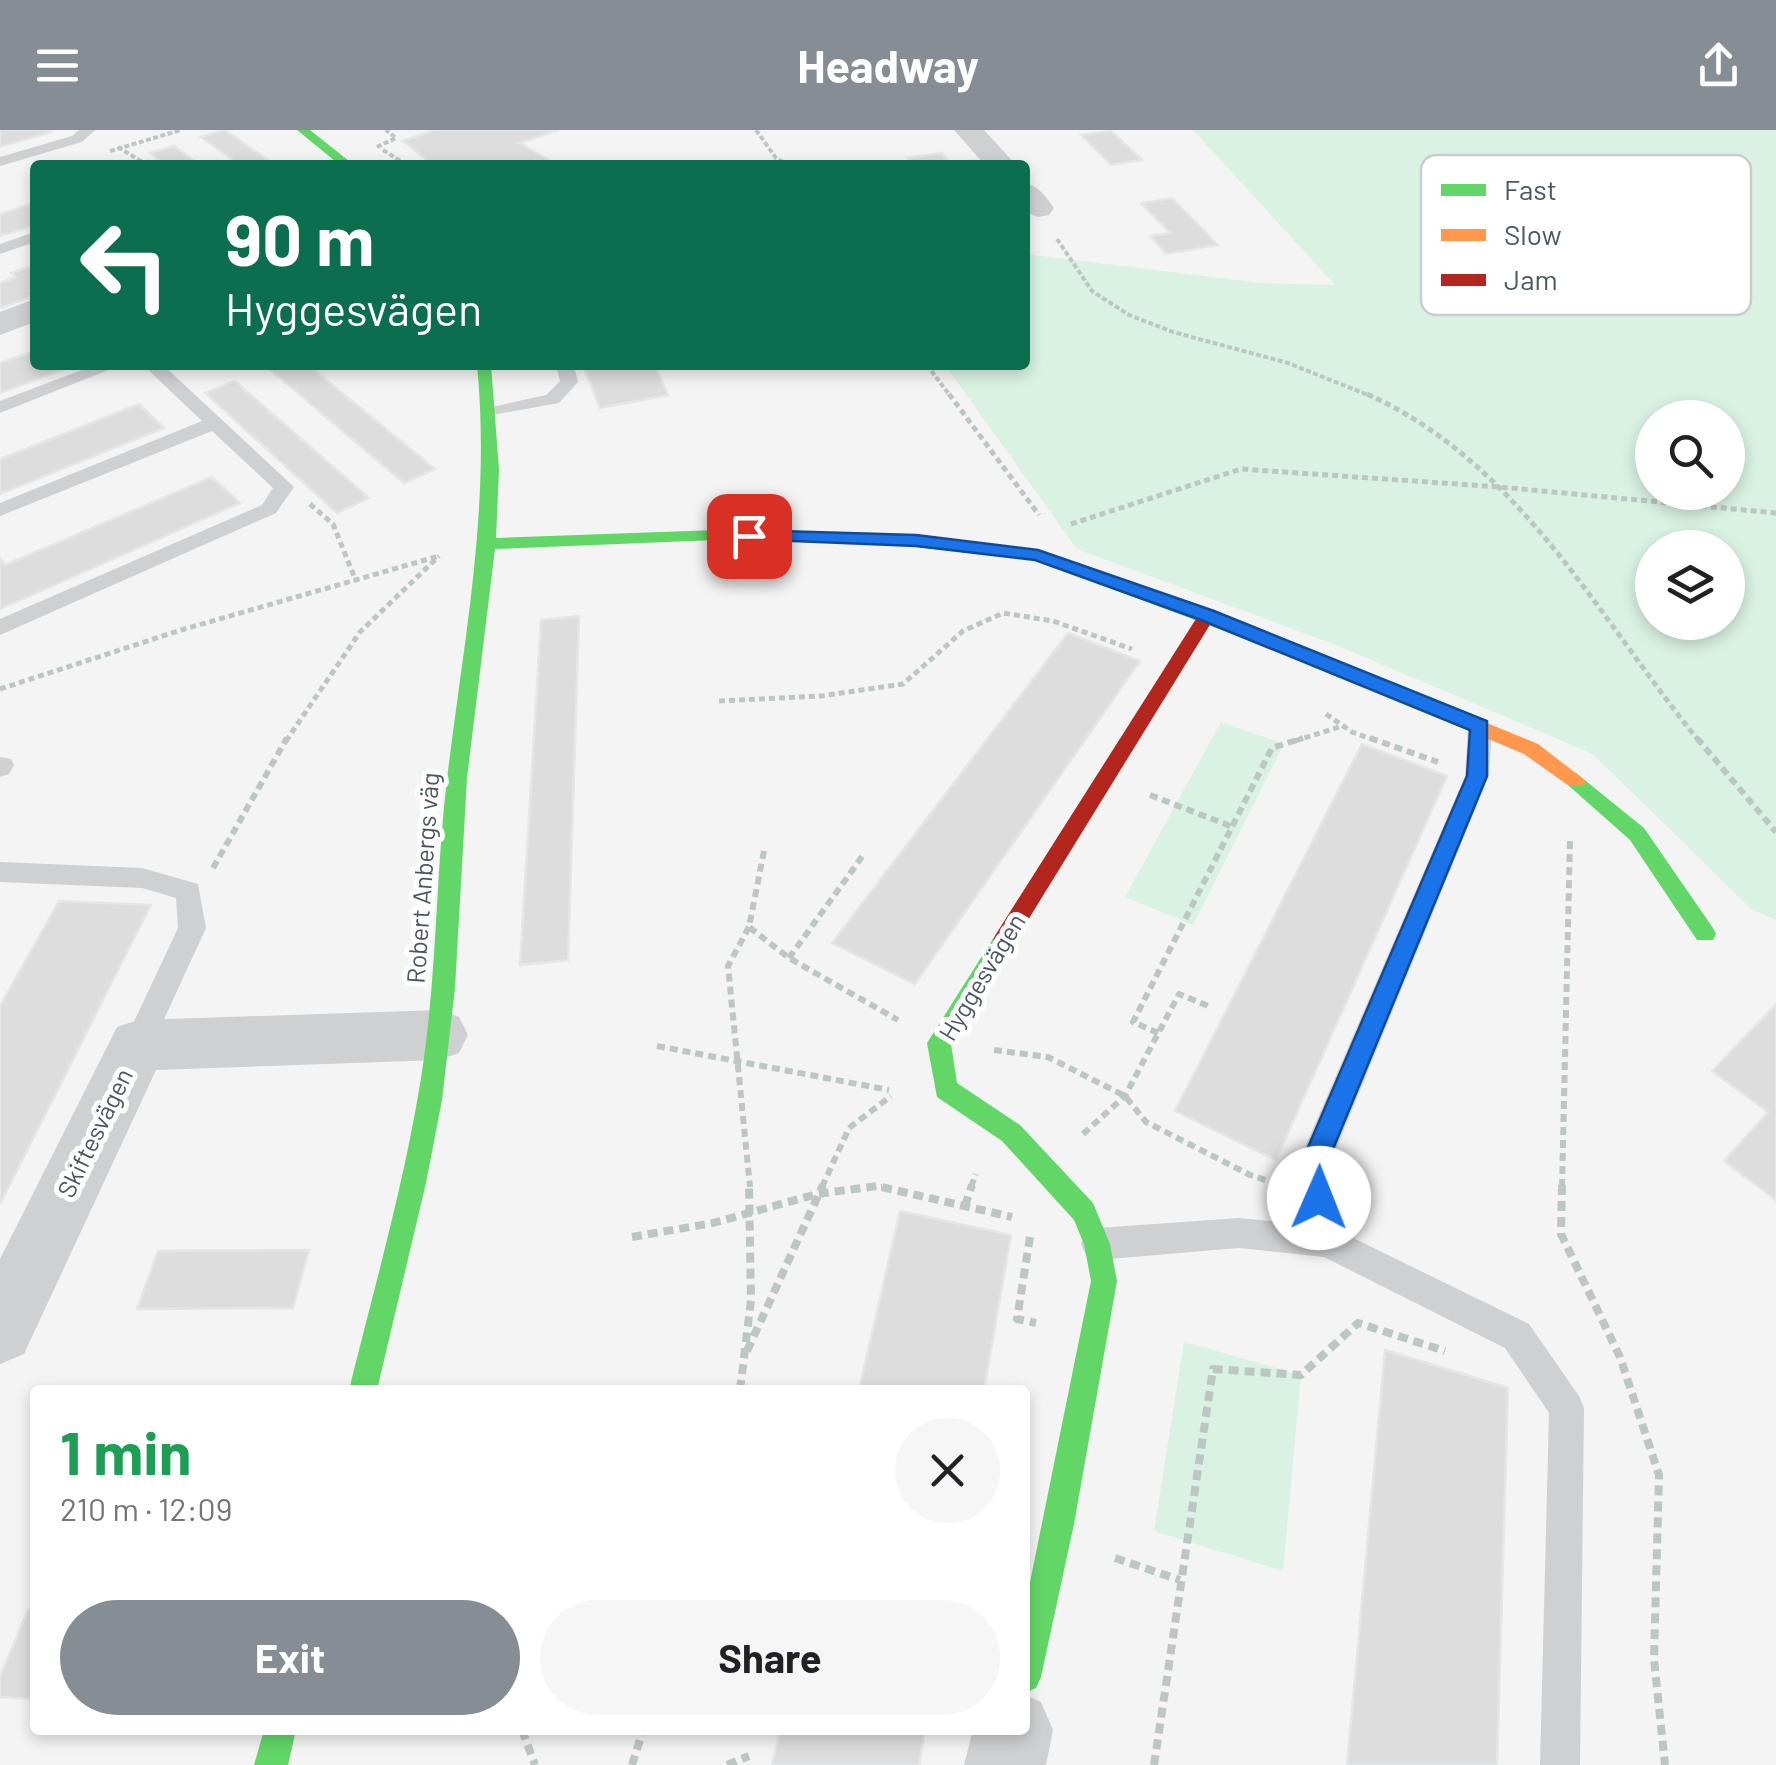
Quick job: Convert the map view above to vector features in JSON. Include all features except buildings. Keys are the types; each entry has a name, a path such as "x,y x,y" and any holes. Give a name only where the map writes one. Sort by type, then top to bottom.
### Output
{"street":[{"path":"302,130 341,160"},
{"path":"968,130 995,160"},
{"path":"0,325 30,311"},
{"name":"Robert Anbergs väg","path":"364,1385 431,1096 439,1035 456,782 489,544 494,412 485,370"},
{"path":"489,544 716,535 879,538 1038,555 1208,615 1531,749 1580,784 1637,834 1705,934"},
{"name":"Hyggesvägen","path":"1030,1654 1059,1524 1104,1281 1097,1244 1084,1212 1011,1133 946,1089 939,1043 1208,615"},
{"name":"Skiftesvägen","path":"0,1330 138,1045 439,1035"},
{"path":"271,1765 279,1735"},
{"path":"1005,1765 1012,1735"}],"lane":[{"path":"0,162 77,139 88,130"},
{"path":"0,248 30,239"},
{"path":"0,407 99,370"},
{"path":"0,628 269,509 284,487 157,370"},
{"path":"494,412 552,399 569,382 566,370"},
{"path":"0,510 214,422"},
{"path":"1327,1242 1313,1166 1477,776 1480,726"},
{"path":"0,872 142,878 189,891 192,928 138,1045"},
{"path":"1097,1244 1239,1233 1327,1242 1516,1336 1566,1408 1560,1765"}],"path":[{"path":"104,153 181,130"},
{"path":"386,130 396,138 378,146 399,160"},
{"path":"756,130 779,160"},
{"path":"121,148 139,160"},
{"path":"1032,200 1078,275 1106,303 1166,330 1288,363 1408,413 1450,441 1500,488 1547,542 1672,708 1776,832"},
{"path":"930,370 1050,531 1066,564"},
{"path":"1050,531 1241,469 1776,513"},
{"path":"276,498 300,496 333,524 356,581"},
{"path":"0,689 181,630 489,544"},
{"path":"190,908 300,718 360,632 440,556"},
{"path":"720,701 821,696 903,684"},
{"path":"1158,1034 1133,1022 1272,748 1343,726"},
{"path":"1105,778 1232,826"},
{"path":"1580,784 1570,840 1561,1234 1620,1357 1659,1475 1654,1659 1665,1765"},
{"path":"741,1385 752,1300 752,1212 734,1059 728,966 749,927 764,851"},
{"path":"789,958 864,854"},
{"path":"749,927 789,958 939,1043 1048,1056 1126,1096 1146,1122 1250,1174 1319,1198"},
{"path":"1126,1096 1179,994 1208,1006"},
{"path":"657,1046 875,1090 898,1090 850,1128 745,1357"},
{"path":"632,1237 817,1194 877,1186 1032,1221 1071,1198"},
{"path":"1154,1765 1213,1369 1302,1375 1358,1323 1463,1357"},
{"path":"524,1735 535,1765"},
{"path":"632,1765 641,1735"},
{"path":"727,1765 750,1756"}],"green space":[{"path":"1193,130 1776,130 1776,920 1751,909 1593,754 1336,645 1077,549 949,370 1030,370 1030,255 1261,283 1335,285"},
{"path":"1221,722 1284,744 1193,925 1125,897"},
{"path":"1184,1342 1301,1375 1283,1571 1154,1531"}],"traffic: fast":[{"path":"303,130 342,160"},
{"path":"364,1385 414,1183 440,1023 453,813 489,521 490,418 485,370"},
{"path":"489,544 716,535 879,538 1038,555 1298,652"},
{"path":"1576,781 1637,834 1705,934"},
{"path":"1004,940 939,1043 946,1089 1011,1133 1084,1212 1097,1244 1104,1281 1059,1524 1030,1654"},
{"path":"271,1765 279,1735"}],"traffic: slow":[{"path":"1298,652 1531,749 1576,781"}],"traffic: jam":[{"path":"1004,940 1207,615"}],"route":[{"path":"749,536 916,540 1038,555 1208,615 1480,726 1477,776 1313,1166 1319,1198"}]}
